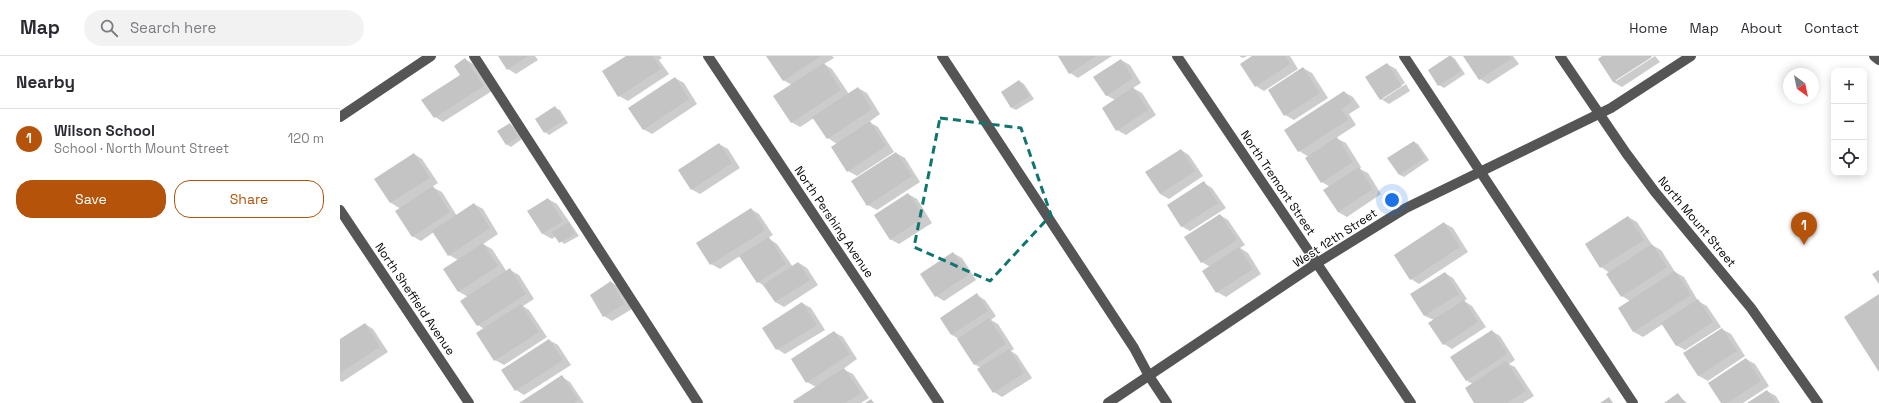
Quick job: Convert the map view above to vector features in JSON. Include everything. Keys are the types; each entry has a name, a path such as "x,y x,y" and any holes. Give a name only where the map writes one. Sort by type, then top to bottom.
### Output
{"street":[{"path":"340,117 431,56"},
{"path":"474,56 698,403"},
{"name":"North Pershing Avenue","path":"708,56 939,403"},
{"path":"942,56 1134,348 1149,376 1167,403"},
{"name":"North Tremont Street","path":"1177,56 1411,403"},
{"path":"1404,56 1633,403"},
{"name":"North Mount Street","path":"1560,56 1648,183 1765,326 1818,403"},
{"name":"West 12th Street","path":"1108,403 1317,263 1406,208 1480,170 1611,108 1691,56"},
{"path":"1874,56 1879,60"},
{"name":"North Sheffield Avenue","path":"340,210 469,403"}],"highlighted area":[{"path":"940,118 1021,128 1051,215 990,281 914,247"}],"building":[{"path":"498,56 528,56 507,70"},
{"path":"626,56 652,56 661,69 618,97 602,71"},
{"path":"766,56 821,56 783,81"},
{"path":"1058,56 1096,56 1069,74"},
{"path":"1252,56 1285,56 1290,64 1255,87 1240,64"},
{"path":"1451,56 1461,71 1438,86 1428,70"},
{"path":"1463,56 1509,56 1511,59 1479,80"},
{"path":"1602,56 1652,57 1613,82 1598,59"},
{"path":"465,58 484,86 434,118 421,100 460,75 454,66"},
{"path":"1121,59 1133,78 1106,96 1093,77"},
{"path":"824,63 841,90 791,123 773,96"},
{"path":"1387,63 1402,86 1380,100 1365,77"},
{"path":"1303,67 1320,93 1284,116 1268,90"},
{"path":"675,77 689,99 643,130 628,108"},
{"path":"1019,80 1030,96 1011,108 1001,92"},
{"path":"858,87 872,109 827,139 812,117"},
{"path":"1133,87 1148,110 1116,131 1102,108"},
{"path":"1344,91 1352,102 1341,109 1348,120 1298,152 1284,130"},
{"path":"555,106 564,120 544,133 535,119"},
{"path":"870,121 886,146 847,172 831,147"},
{"path":"510,123 518,137 506,145 497,131"},
{"path":"1337,137 1353,162 1321,183 1305,158"},
{"path":"1414,141 1425,158 1399,175 1387,158"},
{"path":"719,143 732,163 691,190 678,170"},
{"path":"1181,149 1195,171 1160,194 1145,172"},
{"path":"896,152 912,176 867,206 851,181"},
{"path":"414,153 430,178 390,203 374,179"},
{"path":"1359,167 1373,189 1338,212 1323,190"},
{"path":"1204,181 1218,203 1181,227 1167,205"},
{"path":"433,186 450,212 412,237 395,211"},
{"path":"908,193 924,217 890,240 874,215"},
{"path":"548,198 563,221 542,234 527,211"},
{"path":"474,203 490,228 448,256 432,231"},
{"path":"751,208 765,230 710,265 696,243"},
{"path":"1220,214 1237,240 1201,263 1184,237"},
{"path":"1628,216 1644,240 1600,268 1585,244"},
{"path":"569,222 575,234 559,243 552,232"},
{"path":"1444,222 1460,247 1410,280 1394,255"},
{"path":"769,237 786,264 757,283 739,256"},
{"path":"483,243 498,266 458,292 443,269"},
{"path":"1652,244 1667,267 1621,297 1606,274"},
{"path":"1239,247 1253,269 1216,293 1202,271"},
{"path":"953,252 968,275 935,297 920,274"},
{"path":"798,262 810,280 775,302 763,285"},
{"path":"510,268 526,294 477,326 460,301"},
{"path":"1879,270 1879,284 1872,274"},
{"path":"1675,271 1691,295 1633,332 1618,308"},
{"path":"1445,272 1459,294 1424,316 1410,294"},
{"path":"611,281 624,304 603,317 590,295"},
{"path":"977,293 988,311 951,335 940,318"},
{"path":"1879,294 1879,372 1844,317"},
{"path":"1698,299 1713,322 1676,346 1661,323"},
{"path":"1464,300 1478,322 1443,345 1428,323"},
{"path":"802,302 817,325 776,350 762,328"},
{"path":"521,304 539,332 494,361 476,333"},
{"path":"989,318 1006,344 974,365 957,339"},
{"path":"365,323 380,347 340,373 340,339"},
{"path":"1722,328 1737,351 1698,376 1683,353"},
{"path":"1492,330 1507,354 1466,381 1450,357"},
{"path":"834,331 850,354 806,383 791,359"},
{"path":"549,339 563,360 515,391 501,370"},
{"path":"1009,349 1024,373 993,393 977,369"},
{"path":"1746,358 1761,381 1727,403 1721,403 1708,383"},
{"path":"1506,361 1526,391 1507,403 1474,403 1465,388"},
{"path":"844,368 861,393 845,403 794,403 793,401"},
{"path":"562,375 578,400 574,403 519,403"},
{"path":"1767,390 1776,403 1747,403"},
{"path":"1678,393 1685,403 1664,403"},
{"path":"1609,397 1613,403 1600,403"},
{"path":"871,399 874,403 865,403"}],"place":[{"name":"Wilson School","path":"1804,245"}]}
